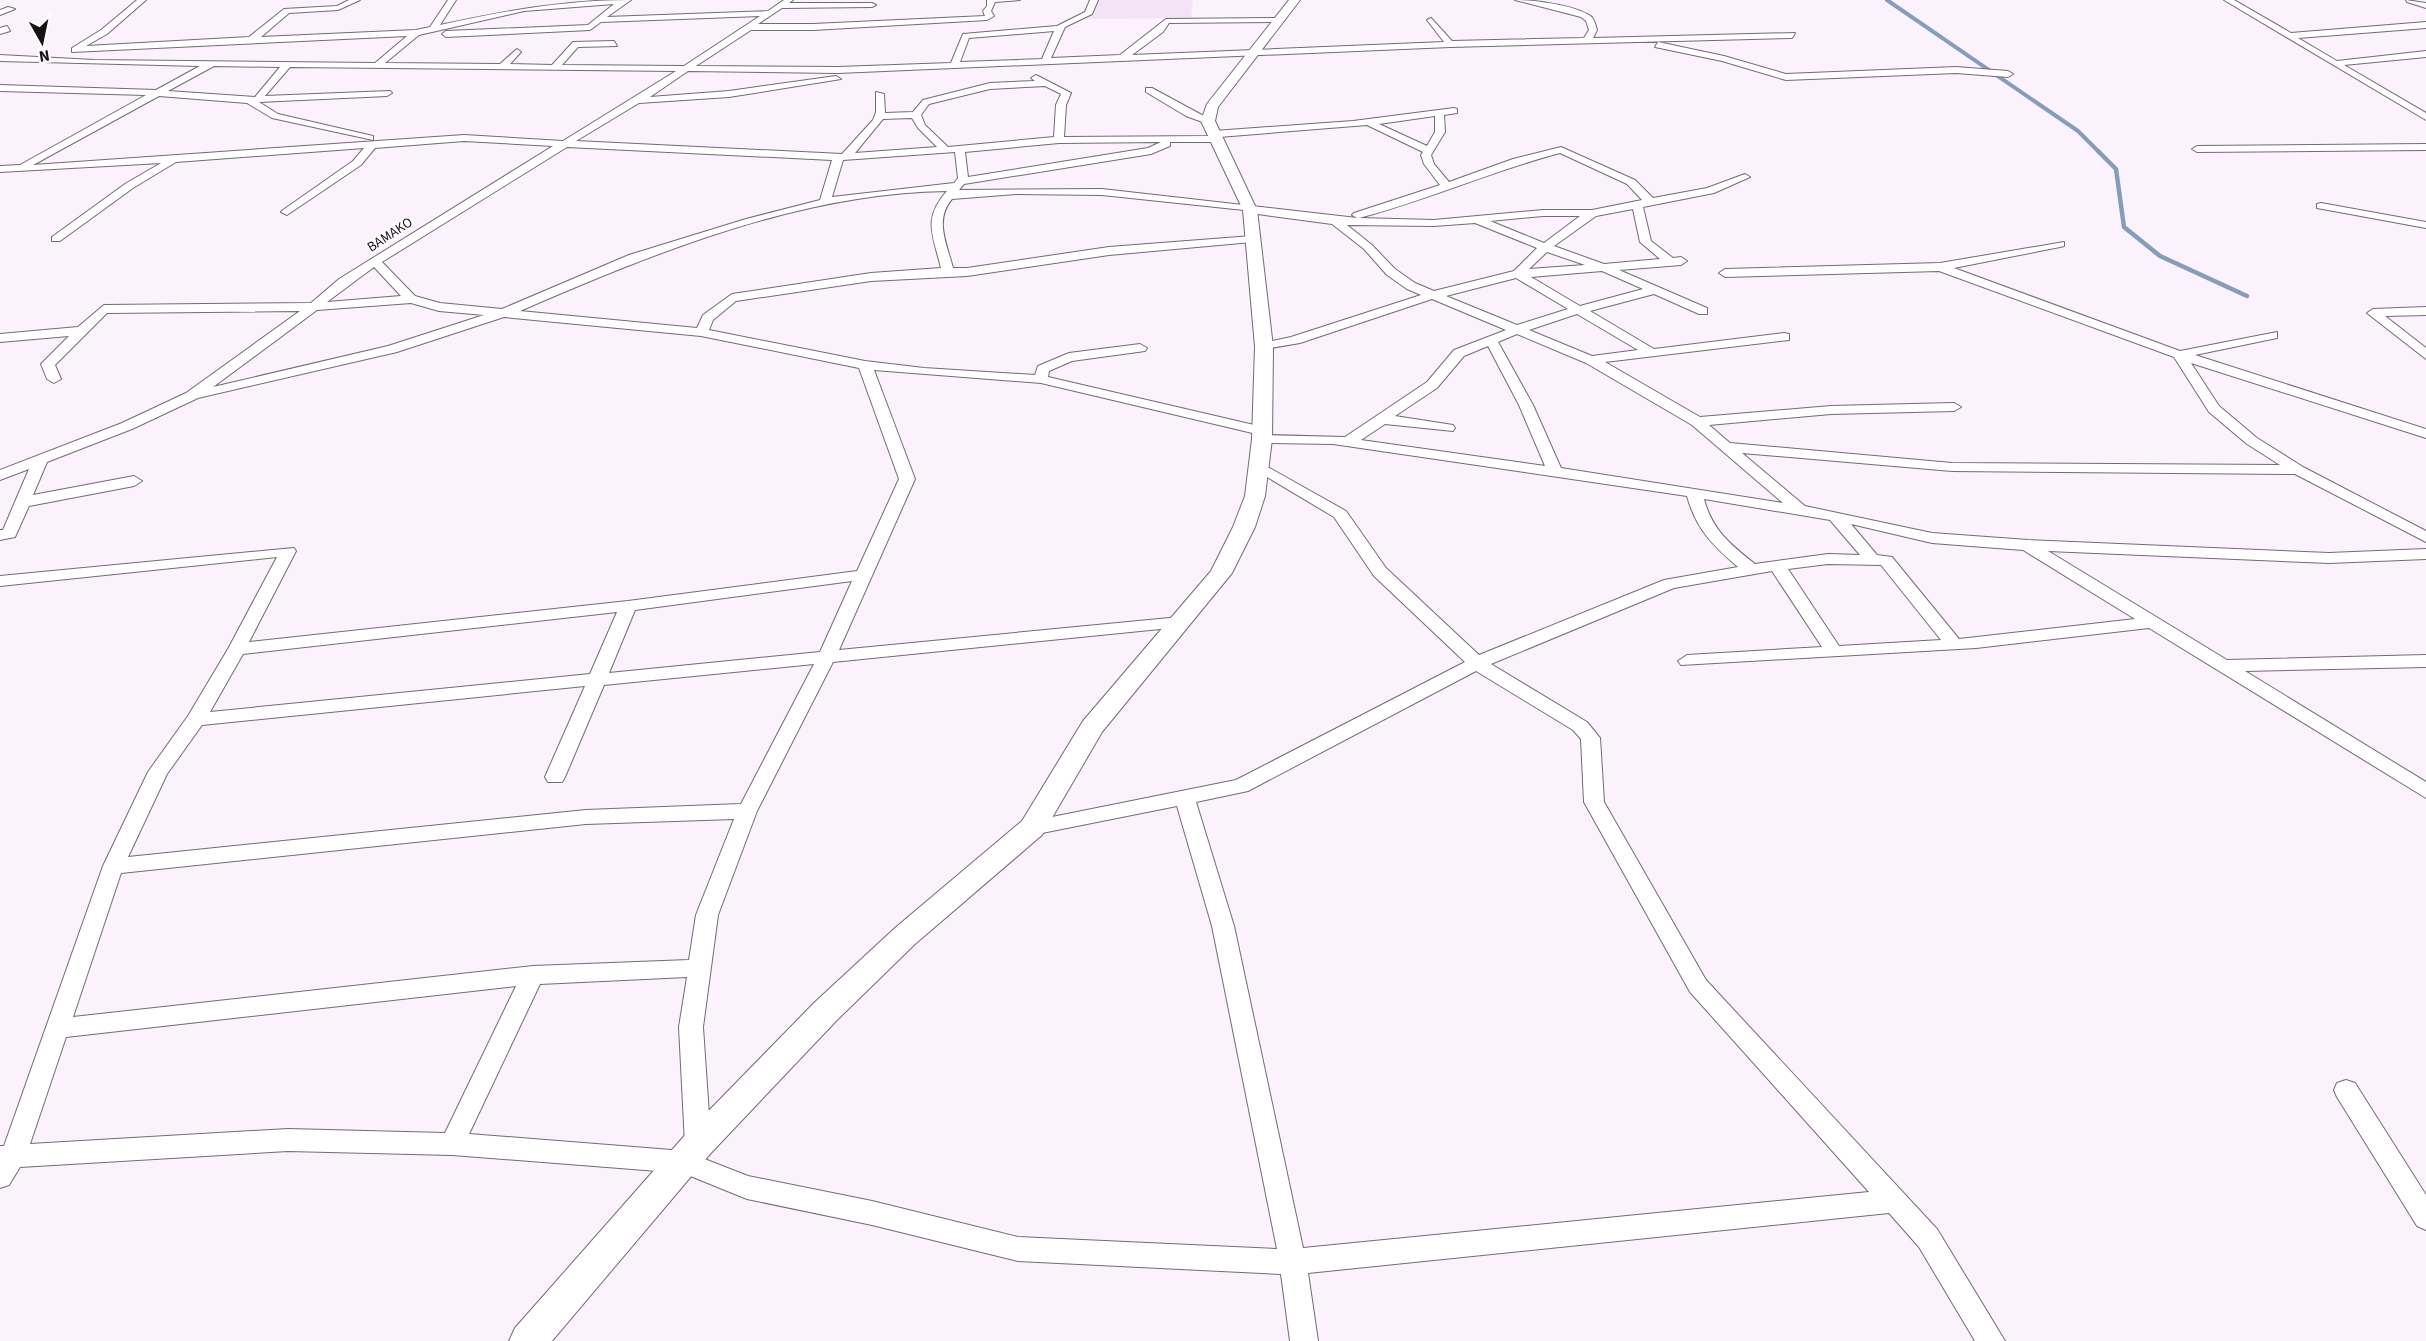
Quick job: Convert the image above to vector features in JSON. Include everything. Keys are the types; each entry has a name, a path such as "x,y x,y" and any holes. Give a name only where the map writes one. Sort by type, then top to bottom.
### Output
{"street":[{"path":"59,61 104,32 142,0"},
{"path":"251,40 287,11 294,0"},
{"path":"287,11 338,8 356,0"},
{"path":"433,29 452,0"},
{"path":"524,9 532,0"},
{"path":"377,66 415,34 433,29 524,9 625,0"},
{"path":"0,60 213,63 415,34 586,28 625,0"},
{"path":"746,27 853,25 987,18 990,16 987,11 991,7 991,0 1016,0"},
{"path":"1046,60 1059,28 1065,22 1088,14 1094,0"},
{"path":"528,1341 691,1153 825,1012 889,951 1032,828 1092,726 1221,573 1244,527 1255,496 1262,435 1264,347 1249,209 1213,131 1212,107 1295,0"},
{"path":"1519,0 1584,15 1590,20 1593,30 1586,42"},
{"path":"2228,0 2426,117"},
{"path":"2410,0 2426,6"},
{"path":"784,3 872,5"},
{"name":"BAMAKO","path":"0,475 127,426 191,396 314,307 343,282 683,70 784,3"},
{"path":"0,13 11,9"},
{"path":"598,20 768,13"},
{"path":"853,25 857,13"},
{"path":"1123,57 1160,30 1166,21 1280,20"},
{"path":"1431,20 1450,44"},
{"path":"2290,36 2426,25"},
{"path":"955,63 966,36 1059,28"},
{"path":"75,50 162,43 251,40 287,53 377,66 683,70 891,68 955,63 1450,44 1792,35"},
{"path":"1615,40 1687,50 1786,77 1956,70 2008,74"},
{"path":"554,68 576,44 616,41 588,69"},
{"path":"502,68 517,52"},
{"path":"253,100 287,53"},
{"path":"2338,63 2426,54"},
{"path":"1022,61 1031,76 1066,93 1061,105 1059,140"},
{"path":"22,167 213,63"},
{"path":"634,100 729,94 836,79 891,68"},
{"path":"916,115 926,102 936,99 990,86 1046,83"},
{"path":"0,88 160,93 253,100 387,93"},
{"path":"1149,90 1213,131"},
{"path":"825,202 833,168 882,116 883,105 879,94"},
{"path":"253,100 275,116 386,143"},
{"path":"2409,106 2426,106"},
{"path":"0,169 71,167 464,138 842,156 946,151 1059,140 1177,139 1213,131 1368,122 1454,111"},
{"path":"1439,113 1443,129 1441,137 1426,155 1429,164 1446,186"},
{"path":"882,116 916,115"},
{"path":"916,115 921,126 946,151"},
{"path":"1368,122 1428,150"},
{"path":"191,396 392,349 504,313 633,258 750,221 825,202 876,193 957,187 1151,151 1177,139"},
{"path":"287,212 357,163 373,144"},
{"path":"2197,149 2426,147"},
{"path":"948,271 945,251 936,228 937,210 957,187 960,149"},
{"path":"1336,221 1401,203 1518,161 1561,150 1631,182 1650,202"},
{"path":"56,239 129,186 177,159"},
{"path":"957,187 1016,191 1102,192 1304,214 1336,221 1434,223 1476,218 1592,213 1710,191 1745,177"},
{"path":"1264,347 1295,340 1430,296 1518,274 1676,262 1646,242 1637,204"},
{"path":"2321,206 2426,225"},
{"path":"1518,274 1544,248 1592,213"},
{"path":"1476,218 1544,248 1605,268 1703,311"},
{"path":"1336,221 1368,246 1391,272 1430,296 1591,360 1697,422 1800,509"},
{"path":"701,332 708,318 732,298 871,276 967,272 1180,243 1252,239"},
{"path":"1725,273 1940,267 2060,244"},
{"path":"376,262 411,299"},
{"path":"1940,267 2179,355 2426,434"},
{"path":"1518,274 1652,353"},
{"path":"1348,442 1432,385 1460,353 1517,330 1579,310 1654,290"},
{"path":"54,379 48,364 104,309 314,307 411,299 439,307 701,332 865,365 924,372 1041,379 1262,435 1348,442 1694,492 1800,509 1932,538 2028,545 2329,558 2426,554"},
{"path":"2426,310 2373,313 2426,355"},
{"path":"0,338 81,331"},
{"path":"2179,355 2272,336"},
{"path":"1591,360 1784,337"},
{"path":"1491,341 1539,427 1555,472"},
{"path":"1041,379 1043,369 1069,357 1140,348"},
{"path":"2179,355 2214,409 2252,441 2298,470 2426,537"},
{"path":"691,1153 691,1026 707,915 747,811 827,656 907,479 865,365"},
{"path":"1697,422 1831,410 1954,407"},
{"path":"1382,419 1448,428"},
{"path":"2400,425 2426,422"},
{"path":"1727,447 1952,467 2298,470"},
{"path":"0,535 9,534 41,459"},
{"path":"1259,468 1340,514 1380,572 1477,663 1580,726 1590,738 1594,801 1698,986 1928,1238 1991,1341"},
{"path":"22,502 134,481"},
{"path":"1694,492 1701,521 1711,536 1752,569"},
{"path":"1835,516 1873,560"},
{"path":"2028,545 2424,789"},
{"path":"0,581 288,551 237,649 196,719 158,772 113,866 58,1028 4,1163 288,1140 691,1153 747,1187 872,1213 1018,1249 1293,1262 1894,1201"},
{"path":"1032,828 1241,786 1477,663 1670,584 1777,565 1827,560 1886,560 1954,644"},
{"path":"1777,565 1834,652"},
{"path":"237,649 628,606 863,575"},
{"path":"555,777 628,606"},
{"path":"196,719 1180,622"},
{"path":"1687,661 1954,644 2152,622"},
{"path":"2225,666 2426,661"},
{"path":"1184,797 1223,926 1293,1262 1304,1341"},
{"path":"113,866 586,817 747,811"},
{"path":"58,1028 533,975 699,968"},
{"path":"452,1144 533,975"},
{"path":"2346,1090 2426,1218"}],"shaded area":[{"path":"1089,0 1193,0 1191,18 1087,19"}],"waterway":[{"path":"1887,0 2078,131 2116,169 2124,227 2160,256 2247,296"}]}
